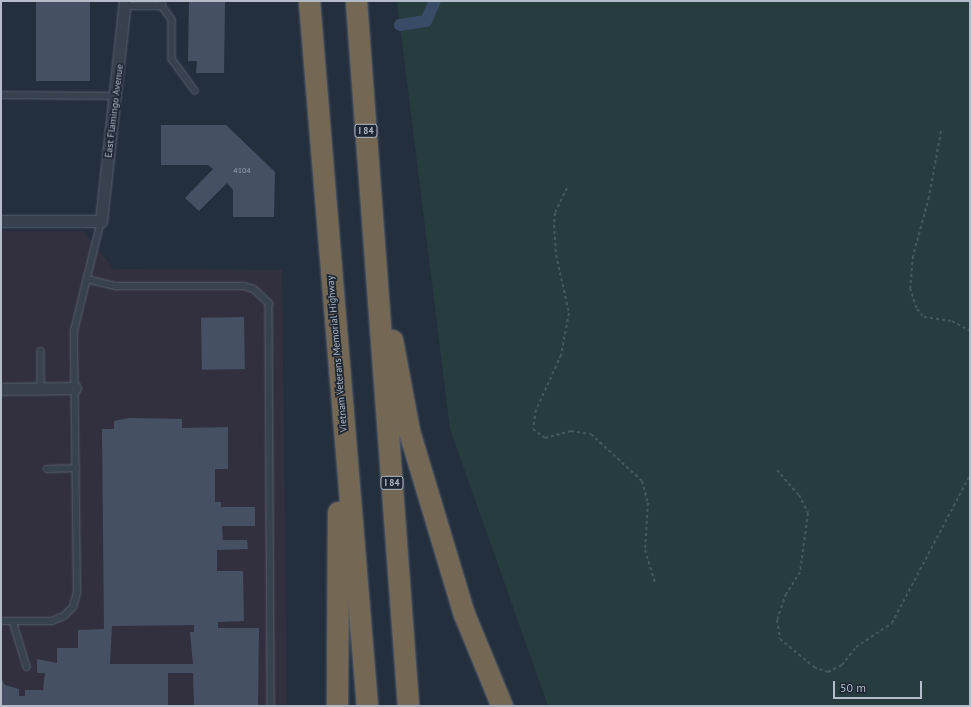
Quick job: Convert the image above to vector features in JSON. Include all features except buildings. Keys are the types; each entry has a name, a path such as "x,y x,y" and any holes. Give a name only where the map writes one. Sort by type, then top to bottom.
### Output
{"highway":[{"name":"Vietnam Veterans Memorial Highway","path":"309,1 339,382 367,706"},
{"name":"I 84","path":"356,1 408,706"},
{"path":"375,260 409,431 464,614 502,706"},
{"path":"337,706 339,382"}],"street":[{"name":"East Flamingo Avenue","path":"101,221 116,96 125,3"},
{"path":"1,221 101,221"},
{"path":"1,389 75,388"}],"lane":[{"path":"125,3 162,3 172,20 172,59 195,91"},
{"path":"1,95 116,96"},
{"path":"1,621 52,621 64,616 73,607 77,593 74,331 101,221"},
{"path":"87,279 116,286 244,286 257,291 269,303 271,706"},
{"path":"41,351 41,389"},
{"path":"47,469 76,468"},
{"path":"13,621 27,667"}],"path":[{"path":"941,131 913,256 910,288 917,309 924,317 957,323 970,331"},
{"path":"567,188 557,207 554,225 556,255 569,313 561,355 536,410 533,429 545,438 571,431 591,434 642,481 648,503 645,550 655,583"},
{"path":"776,470 799,495 808,513 802,535 800,572 786,594 777,620 780,639 814,668 828,672 842,665 856,646 892,624 970,475"}],"shaded area":[{"path":"1,231 83,231 114,269 282,270 287,706 1,706"}],"green space":[{"path":"397,1 970,1 970,706 548,706 450,429"}],"waterway":[{"path":"400,25 426,21 435,1"}]}
